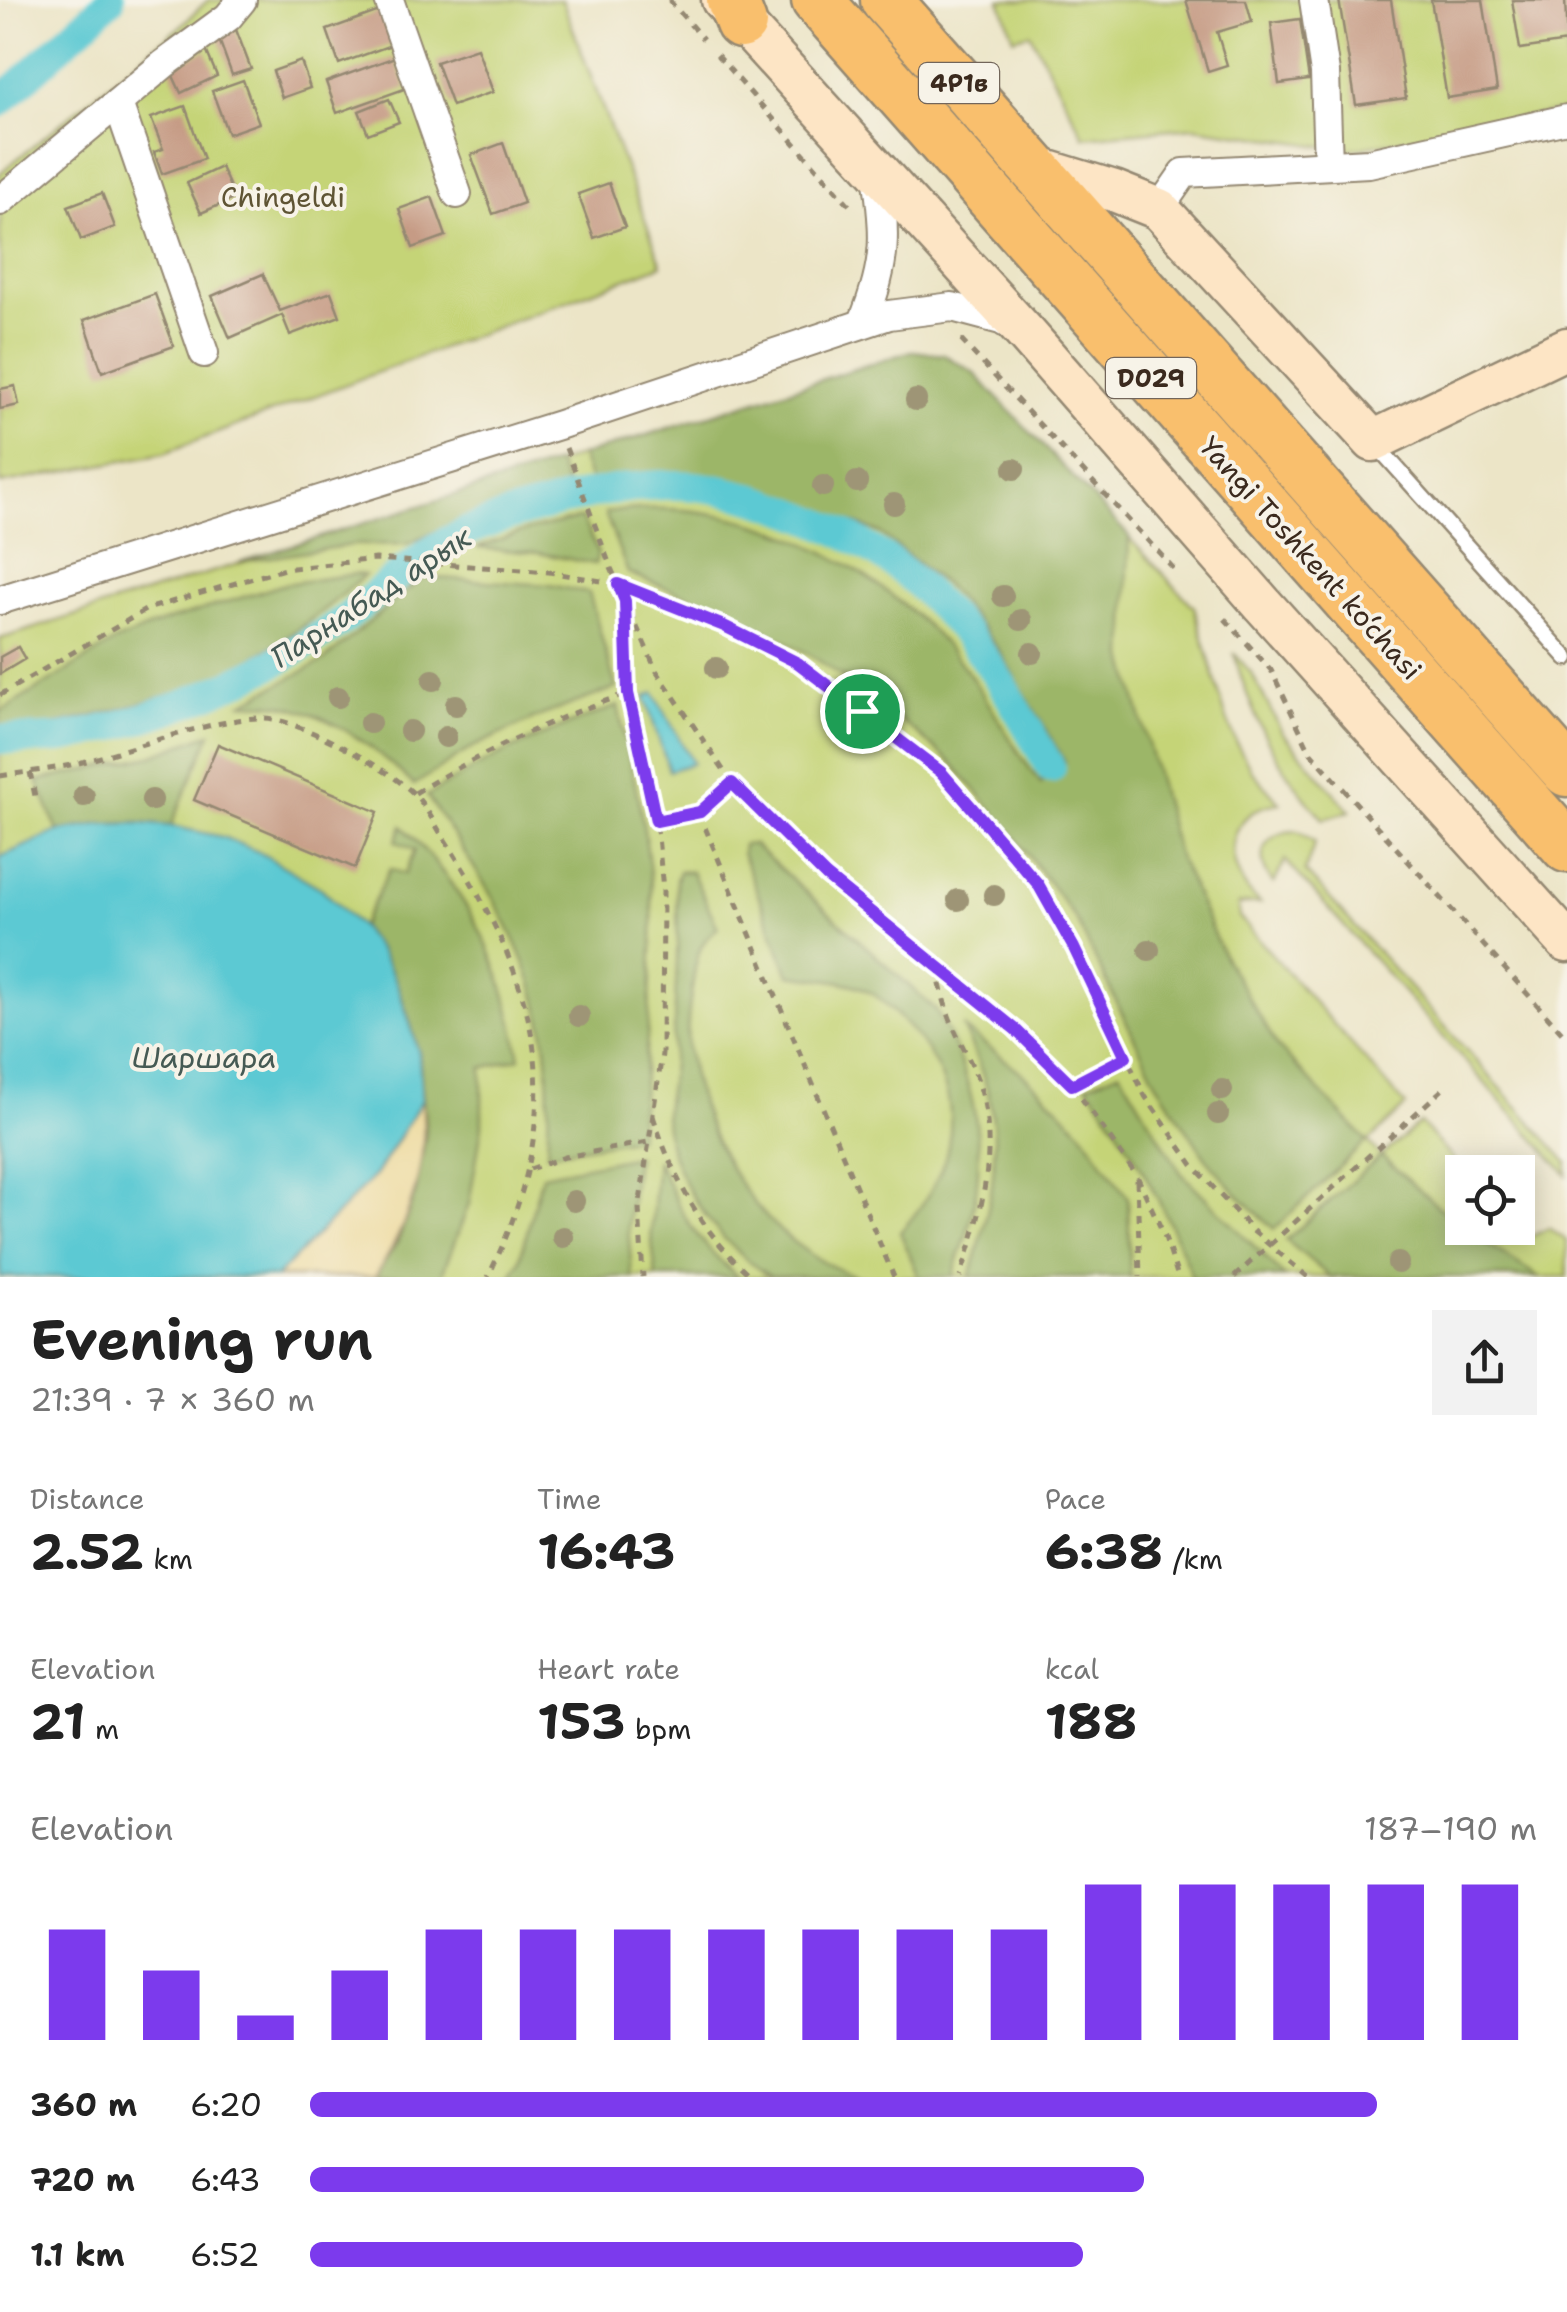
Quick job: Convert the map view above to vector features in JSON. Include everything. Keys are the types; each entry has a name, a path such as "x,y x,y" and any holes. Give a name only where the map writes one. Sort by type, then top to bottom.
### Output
{"highway":[{"name":"Yangi Toshkent ko‘chasi","path":"817,0 1559,838"},
{"name":"4Р1в","path":"886,0 1032,166"},
{"name":"Yangi Toshkent ko‘chasi","path":"1032,166 1567,771"}],"main road":[{"path":"732,8 1567,942"},
{"path":"1032,166 1114,191 1158,210 1373,441 1567,348"}],"street":[{"path":"0,201 228,17 242,0"},
{"path":"389,0 457,194"},
{"path":"1314,0 1325,73 1328,165"},
{"path":"118,103 204,354"},
{"path":"1158,210 1184,173 1369,163 1567,119"},
{"path":"863,322 880,282 885,248 876,167"},
{"path":"0,600 559,425 888,315 952,307 1001,320 1028,335"}],"lane":[{"path":"1373,441 1567,658"}],"path":[{"path":"669,0 853,210"},
{"path":"958,337 1176,572"},
{"path":"573,469 656,670 732,783 826,876 1015,1029 1072,1085 1137,1176 1178,1277"},
{"path":"0,695 147,608 284,569 376,559 549,572 618,584 724,626 798,663 941,772 1038,884 1074,948 1145,1096 1192,1165 1240,1218 1308,1277"},
{"path":"625,601 628,693 656,821 663,890 662,1054 639,1208 643,1277"},
{"path":"1225,619 1271,670 1311,752 1567,1038"},
{"path":"414,794 479,754 543,724 628,693"},
{"path":"0,776 72,765 218,724 270,718 318,733 414,794 472,880 512,960 535,1057 536,1112 530,1169 506,1240 488,1277"},
{"path":"30,772 34,796"},
{"path":"656,821 700,812 732,783"},
{"path":"700,812 894,1277"},
{"path":"936,968 949,1015 978,1082 986,1122 988,1164 983,1204 960,1277"},
{"path":"1072,1085 1126,1057"},
{"path":"1234,1277 1443,1089"},
{"path":"652,1112 683,1192 733,1260 752,1277"},
{"path":"530,1169 565,1157 648,1142"},
{"path":"1137,1176 1140,1277"}],"green space":[{"name":"Chingeldi","path":"208,0 562,0 662,265 164,453 0,484 0,173"},
{"path":"1000,0 1567,0 1567,110 1348,150 1194,127 1084,137 1030,33 1014,38"},
{"path":"912,351 944,355 973,372 1194,607 1238,746 1252,771 1280,803 1261,808 1238,829 1234,858 1247,889 1260,903 1238,905 1239,917 1406,1106 1368,1142 1381,1156 1420,1123 1449,1155 1445,1155 1445,1245 1535,1245 1535,1235 1549,1228 1567,1241 1567,1277 0,1277 0,639"},
{"path":"912,351 944,355 973,372 1129,536 1125,657 1178,856 1225,959 1278,1047 1367,1141 1274,1229 1205,1157 1157,1084 1075,918 1012,833 952,763 879,702 809,654 729,612 628,573 605,513 655,509 705,512 754,523 847,565 889,593 961,663 1041,783 1065,762 998,649 947,587 880,533 763,489 726,482 639,476 591,484 581,456"},
{"path":"557,463 567,486 485,510 408,544 352,545 240,562"},
{"path":"581,518 598,552 595,564 538,553 477,548 525,531"},
{"path":"365,575 303,626 252,659 208,680 98,715 13,734 0,732 0,712 114,642 160,623 285,584"},
{"path":"423,577 550,585 589,593 616,688 540,716 473,747 414,785 337,725 282,705 243,703 323,661"},
{"path":"1234,653 1252,674 1282,732 1350,811 1323,819 1292,780 1258,722"},
{"path":"618,706 651,880 650,992 638,1138 547,1154 547,1055 524,961 496,904 427,796 520,745"},
{"path":"211,733 171,826 101,824 58,831 37,781 151,756"},
{"path":"402,826 447,878 480,932 504,991 520,1058 482,1068 482,1126 469,1204 441,1277 375,1277 398,1241 416,1192 426,1133 419,1053 409,1019 395,981 361,927 390,869 405,874 415,850 396,841"},
{"path":"1299,831 1315,842 1305,871 1567,1162 1567,1175 1285,860 1274,884 1264,865 1265,847 1277,835"},
{"path":"753,844 936,1010 949,1035 968,1085 978,1137 976,1191 953,1277 919,1277 900,1232 934,1184 945,1159 950,1108 943,1082 912,1031 873,994 858,986 789,975 742,853 743,845"},
{"path":"679,871 692,872 718,928 698,954 688,1026 695,1085 707,1121 743,1188 767,1217 825,1263 859,1277 771,1277 716,1229 675,1162 665,1116 672,1063"},
{"path":"964,1028 1056,1105 1082,1132 1128,1198 1130,1277 970,1277 988,1209 994,1140 986,1085"},
{"path":"1120,1071 1181,1173 1285,1277 1192,1277 1147,1177 1087,1085"},
{"path":"636,1156 628,1226 632,1277 510,1277 519,1262 542,1175"},
{"path":"1381,1156 1445,1213 1445,1245 1489,1245 1539,1277 1330,1277 1286,1240"},
{"path":"657,1159 689,1224 738,1277 656,1277 651,1233"}],"sand":[{"path":"422,1100 423,1147 414,1192 398,1235 375,1277 276,1277 376,1174"}],"water":[{"path":"654,693 693,763 669,771 645,697"},
{"name":"Шаршара","path":"139,823 223,837 259,852 322,889 361,927 396,981 419,1053 422,1100 376,1174 276,1277 0,1277 0,857 58,831"}],"building":[{"path":"1186,0 1246,0 1252,22 1217,32 1227,65 1208,71"},
{"path":"1339,0 1391,0 1406,98 1356,105"},
{"path":"1431,0 1483,0 1497,90 1447,98"},
{"path":"1512,0 1565,0 1567,42 1520,49"},
{"path":"382,10 394,44 339,64 327,30"},
{"path":"1300,19 1309,80 1279,84 1271,23"},
{"path":"235,27 251,69 232,75 217,34"},
{"path":"477,48 493,92 452,106 436,62"},
{"path":"206,50 217,76 181,93 169,67"},
{"path":"395,57 407,88 337,113 326,82"},
{"path":"301,61 310,88 282,98 273,71"},
{"path":"243,80 259,123 228,134 212,91"},
{"path":"389,99 399,122 368,134 359,111"},
{"path":"185,106 204,159 162,174 154,152 163,149 151,118"},
{"path":"503,143 524,203 493,214 471,155"},
{"path":"221,167 235,198 201,213 187,183"},
{"path":"609,183 625,227 594,238 578,194"},
{"path":"102,193 115,227 81,240 68,206"},
{"path":"432,197 446,236 413,248 399,209"},
{"path":"263,274 280,311 331,292 340,316 290,335 282,315 230,338 212,296"},
{"path":"155,294 174,346 102,372 84,320"},
{"path":"15,386 19,405 0,409 0,389"},
{"path":"18,647 25,659 0,674 0,657"},
{"path":"218,744 378,812 355,868 194,800"}],"waterway":[{"path":"0,102 110,0"},
{"name":"Парнабад арык","path":"0,739 68,737 170,709 239,680 303,646 346,618 415,562 468,531 514,514 595,493 674,485 739,494 789,511 859,542 899,568 983,656 1051,768"}],"route":[{"path":"618,584 724,626 798,663 862,711 941,772 1038,884 1074,948 1126,1057 1072,1085 1015,1029 826,876 732,783 700,812 656,821 628,693 625,601 618,584"}]}
